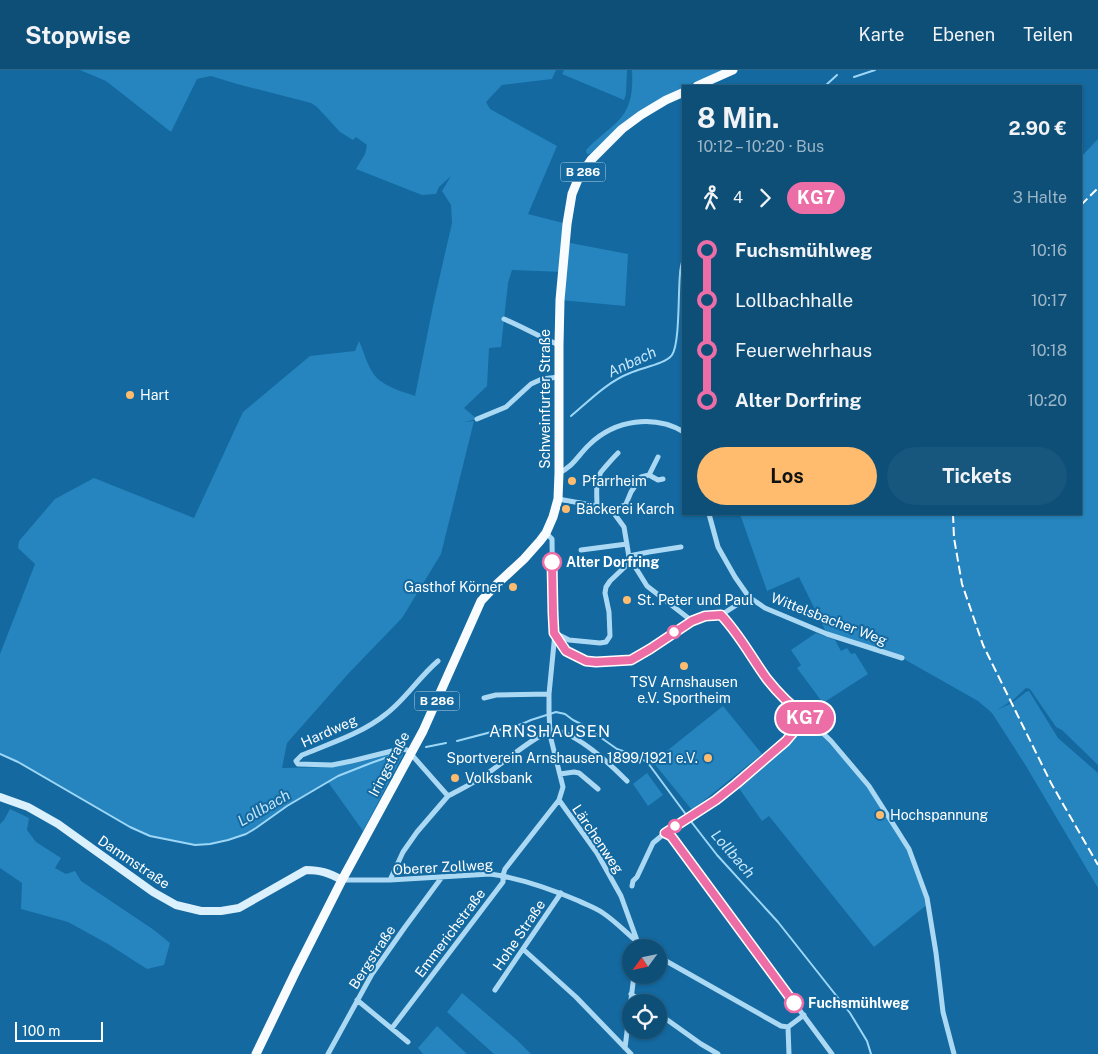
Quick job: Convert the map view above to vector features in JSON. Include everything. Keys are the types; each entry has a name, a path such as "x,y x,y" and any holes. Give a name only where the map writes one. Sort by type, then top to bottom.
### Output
{"main road":[{"path":"699,85 733,70"},
{"name":"Schweinfurter Straße","path":"558,499 560,300 567,224 572,194 579,177 591,160 622,129 641,114 682,93"},
{"name":"Iringstraße","path":"256,1054 342,880 411,754 438,699 481,602 524,559 546,533 558,499"}],"street":[{"path":"504,319 559,345"},
{"path":"477,419 506,407 531,384 542,379 559,377"},
{"path":"559,473 568,469 590,443 608,430 620,425 648,421 663,423 682,431"},
{"path":"597,506 599,477 601,472 618,453"},
{"path":"649,475 658,456"},
{"path":"613,512 626,504 630,492 641,477 649,475 658,480 663,479"},
{"path":"558,499 597,506 613,512 624,527 630,558 647,586 692,621"},
{"path":"554,633 566,651 586,661 635,659 692,621 705,616 721,615 749,597 718,547 709,515"},
{"path":"546,533 552,540 554,633 549,717 550,731 563,787 559,800"},
{"path":"581,550 627,544"},
{"path":"554,633 569,640 606,642 610,636 609,612 605,593 606,586 630,558 649,552 681,547"},
{"name":"Wittelsbacher Weg","path":"749,597 765,608 827,634 902,658"},
{"path":"721,615 733,628 780,694 830,741 869,786 908,850 927,898 943,1012 954,1054"},
{"name":"Hardweg","path":"411,754 406,750 400,749 332,765 298,764 296,761 302,755 362,729 386,714 438,661"},
{"path":"484,698 496,695 549,694"},
{"path":"632,886 653,843 736,784 786,741 806,717"},
{"path":"390,880 404,852 417,832 448,796 484,776 535,739 550,731 563,733 593,750 627,781"},
{"path":"411,754 448,796"},
{"path":"560,774 579,773 598,789"},
{"name":"Dammstraße","path":"0,797 28,806 58,824 153,892 176,905 192,909 222,911 239,908 306,870 318,870 342,880"},
{"name":"Emmerichstraße","path":"392,1028 503,882 505,870 559,800"},
{"name":"Lärchenweg","path":"559,800 597,853 621,896 636,939"},
{"path":"665,833 671,836 832,1054"},
{"name":"Oberer Zollweg","path":"342,880 503,875 561,893 604,913 632,939"},
{"name":"Bergstraße","path":"328,1054 372,974 399,934 442,877"},
{"name":"Hohe Straße","path":"495,990 561,893"},
{"path":"524,950 576,997 631,1054"},
{"path":"668,962 781,1026 788,1027 804,1015"},
{"path":"632,994 633,984"},
{"path":"357,1000 408,1042"},
{"path":"667,1020 718,1054"},
{"path":"788,1027 789,1054"},
{"path":"625,1048 626,1039"}],"shaded area":[{"path":"80,70 556,70 552,79 502,85 486,102 490,109 557,146 528,214 567,224 565,242 628,254 625,306 560,300 563,272 512,270 508,283 501,347 489,348 487,386 464,408 477,419 464,422 474,421 441,554 402,618 348,674 287,743 282,768 332,767 402,752 362,766 403,753 363,831 328,782 287,806 246,834 210,844 195,845 150,836 130,828 18,762 0,754 0,654 35,564 18,548 19,541 55,499 94,478 194,518 243,412 310,356 355,351 359,341 371,369 382,382 415,396 452,223 451,205 442,191 451,176 439,187 436,194 422,195 356,169 365,154 367,145 356,137 353,140 340,132 311,103 211,76 197,79 171,132 106,81"},
{"path":"564,70 627,70 624,100 562,74"},
{"path":"632,70 724,70 688,85 682,85 682,88 623,123 591,153 587,154 586,150 623,116 629,104"},
{"path":"1098,139 1098,765 1062,730 1056,727 1030,689 1026,688 1013,700 997,710 1012,703 1029,691 1058,738 1098,773 1098,888 1026,766 992,713 978,701 902,658 827,634 799,577 767,591 740,515 1082,515 1082,156"},
{"path":"816,633 835,640 841,651 847,648 851,654 855,653 868,674 823,703 797,668 801,665 791,650"},
{"name":"Sportverein Arnshausen 1899/1921 e.V.","path":"723,706 762,754 692,810 653,762"},
{"path":"806,717 869,786 909,849 928,904 874,947 769,816 762,821 736,784 771,753"},
{"path":"647,773 663,795 648,806 633,784"},
{"path":"10,809 29,818 27,830 36,842 61,858 55,868 66,874 75,871 81,881 154,930 170,943 164,965 147,969 108,944 68,922 21,909 22,883 0,868 0,824"},
{"path":"462,993 531,1054 494,1054 447,1012"},
{"path":"437,1026 467,1054 423,1054 418,1048"}],"waterway":[{"name":"Anbach","path":"854,77 875,70"},
{"name":"Anbach","path":"826,85 837,75"},
{"name":"Anbach","path":"571,416 614,381 634,371 664,361 672,355 676,340 682,262"},
{"name":"Lollbach","path":"457,741 522,724 556,712 565,714 617,749 637,756 648,763 717,855 778,922 850,1013 867,1041 871,1054"},
{"name":"Lollbach","path":"426,747 446,743"},
{"name":"Lollbach","path":"0,754 18,762 130,827 150,836 195,845 210,844 246,834 287,806 338,776 402,752"}],"railway":[{"path":"1082,204 1098,188"},
{"path":"953,515 954,538 962,584 983,645 1051,783 1098,865"}],"bus line":[{"name":"KG7","path":"552,562 554,633 566,651 586,661 631,660 692,621 705,616 721,615 733,628 780,694 792,707 806,717 786,741 736,784 716,800 665,833 671,836 794,1003"}],"place":[{"name":"Hart","path":"130,395"},
{"name":"Pfarrheim","path":"572,481"},
{"name":"Bäckerei Karch","path":"566,509"},
{"name":"Alter Dorfring","path":"552,562"},
{"name":"Gasthof Körner","path":"513,587"},
{"name":"St. Peter und Paul","path":"627,600"},
{"name":"TSV Arnshausen e.V. Sportheim","path":"684,666"},
{"name":"Sportverein Arnshausen 1899/1921 e.V.","path":"708,758"},
{"name":"Volksbank","path":"455,778"},
{"name":"Hochspannung","path":"880,815"},
{"name":"Fuchsmühlweg","path":"794,1003"}],"district":[{"name":"ARNSHAUSEN","path":"550,731"}]}
